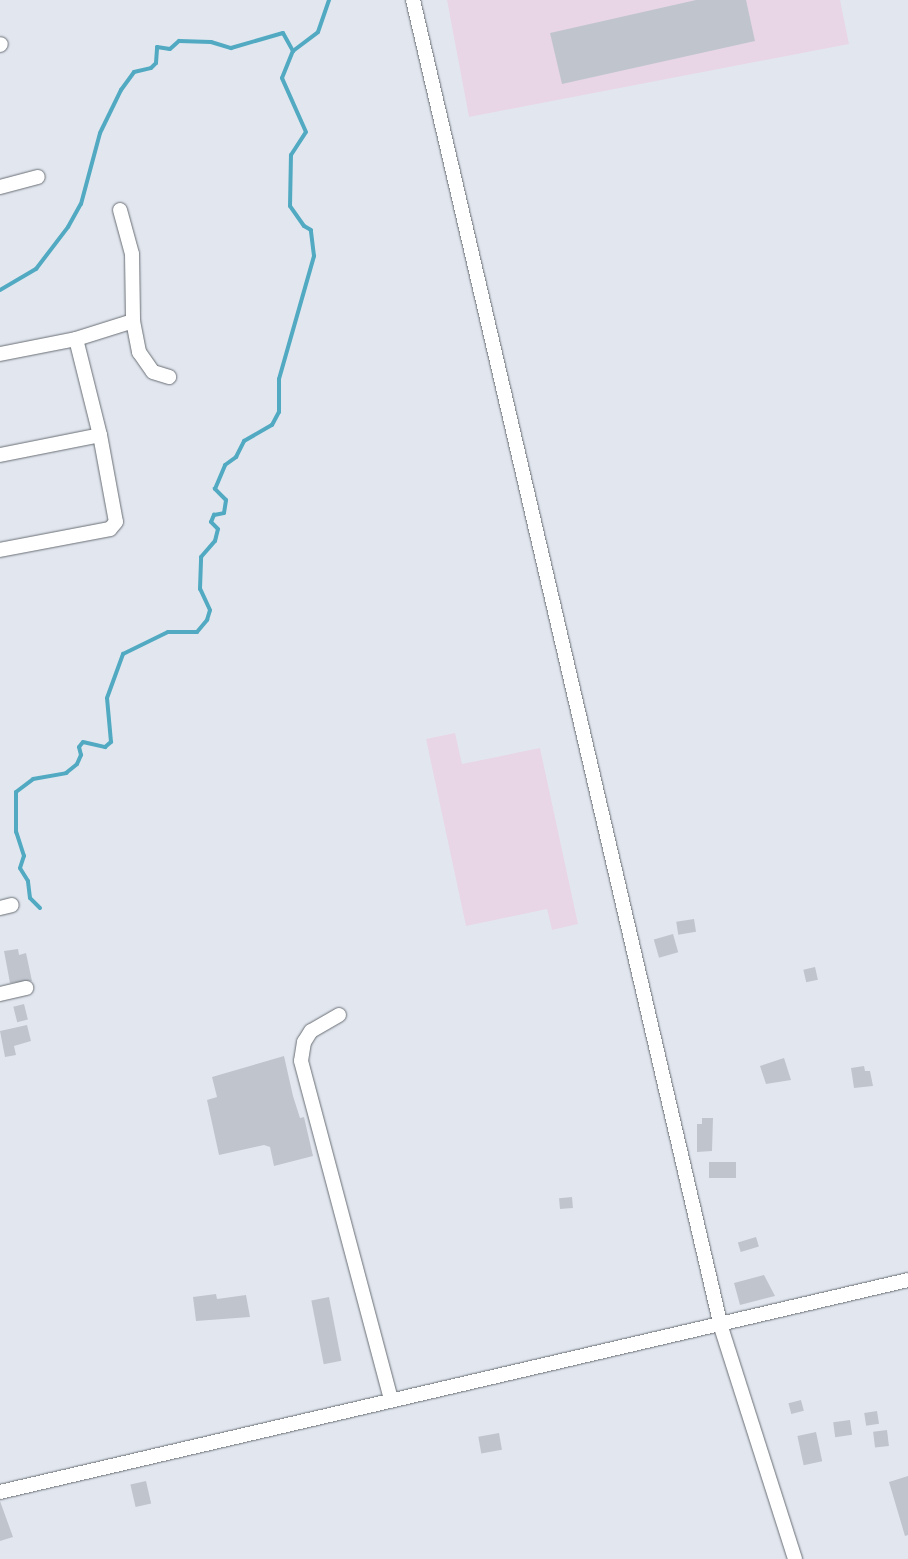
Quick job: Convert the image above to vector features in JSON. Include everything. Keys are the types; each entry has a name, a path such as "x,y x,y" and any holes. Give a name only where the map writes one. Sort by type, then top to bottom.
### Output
{"street":[{"path":"413,0 721,1327 795,1559"},
{"path":"0,187 38,178"},
{"path":"120,210 134,272 133,321 144,362 153,372 169,377"},
{"path":"0,354 76,339 133,321"},
{"path":"0,550 114,527 116,522 100,435 76,339"},
{"path":"0,455 100,435"},
{"path":"0,994 26,988"},
{"path":"339,1016 310,1031 304,1042 301,1061 391,1398"},
{"path":"0,1492 391,1398 721,1327 908,1280"}],"shaded area":[{"path":"447,0 840,0 849,44 469,117"},
{"path":"455,733 462,764 540,748 578,924 552,930 547,909 466,926 426,739"}],"building":[{"path":"696,0 746,0 755,41 562,84 550,33"},
{"path":"694,919 696,932 678,935 676,922"},
{"path":"673,934 678,952 659,958 654,940"},
{"path":"18,949 19,955 26,953 32,981 10,983 4,951"},
{"path":"815,967 818,980 806,982 803,970"},
{"path":"24,1004 28,1020 17,1022 13,1007"},
{"path":"27,1025 31,1041 14,1046 16,1055 5,1057 0,1031"},
{"path":"284,1056 293,1096 300,1118 304,1117 313,1156 274,1166 270,1147 264,1145 219,1155 207,1100 217,1097 212,1077"},
{"path":"784,1058 791,1080 766,1084 760,1066"},
{"path":"864,1066 865,1071 870,1071 873,1086 854,1088 851,1068"},
{"path":"702,1118 713,1118 712,1151 697,1152 697,1124 702,1124"},
{"path":"709,1162 736,1162 736,1178 709,1178"},
{"path":"572,1197 573,1208 560,1209 559,1198"},
{"path":"756,1237 759,1247 741,1252 738,1243"},
{"path":"764,1275 775,1296 740,1305 734,1283"},
{"path":"216,1294 217,1299 246,1295 250,1317 196,1321 193,1297"},
{"path":"329,1297 341,1361 324,1364 311,1300"},
{"path":"801,1400 804,1411 791,1414 788,1403"},
{"path":"877,1411 879,1424 866,1426 864,1413"},
{"path":"850,1420 852,1435 835,1437 833,1422"},
{"path":"887,1430 889,1446 875,1448 873,1432"},
{"path":"816,1432 822,1461 804,1465 797,1436"},
{"path":"499,1433 502,1450 481,1453 478,1437"},
{"path":"908,1476 908,1535 905,1536 889,1482"},
{"path":"146,1481 151,1503 136,1507 130,1485"},
{"path":"0,1501 13,1537 0,1541"}],"waterway":[{"path":"40,908 30,898 28,881 20,868 24,856 16,832 16,792 33,779 66,773 77,764 81,755 79,747 83,742 105,747 111,742 107,698 123,654 168,632 197,632 207,620 210,610 200,589 201,557 215,541 218,529 211,522 214,515 224,513 226,500 215,489 225,465 236,457 244,441 272,425 279,412 279,379 314,256 311,230 304,226 290,206 291,155 306,132 282,78 293,51 318,32 329,0"},
{"path":"0,290 36,269 68,227 81,204 100,133 121,90 134,72 151,68 156,63 157,47 170,49 179,41 211,42 231,48 283,33 293,51"}]}
